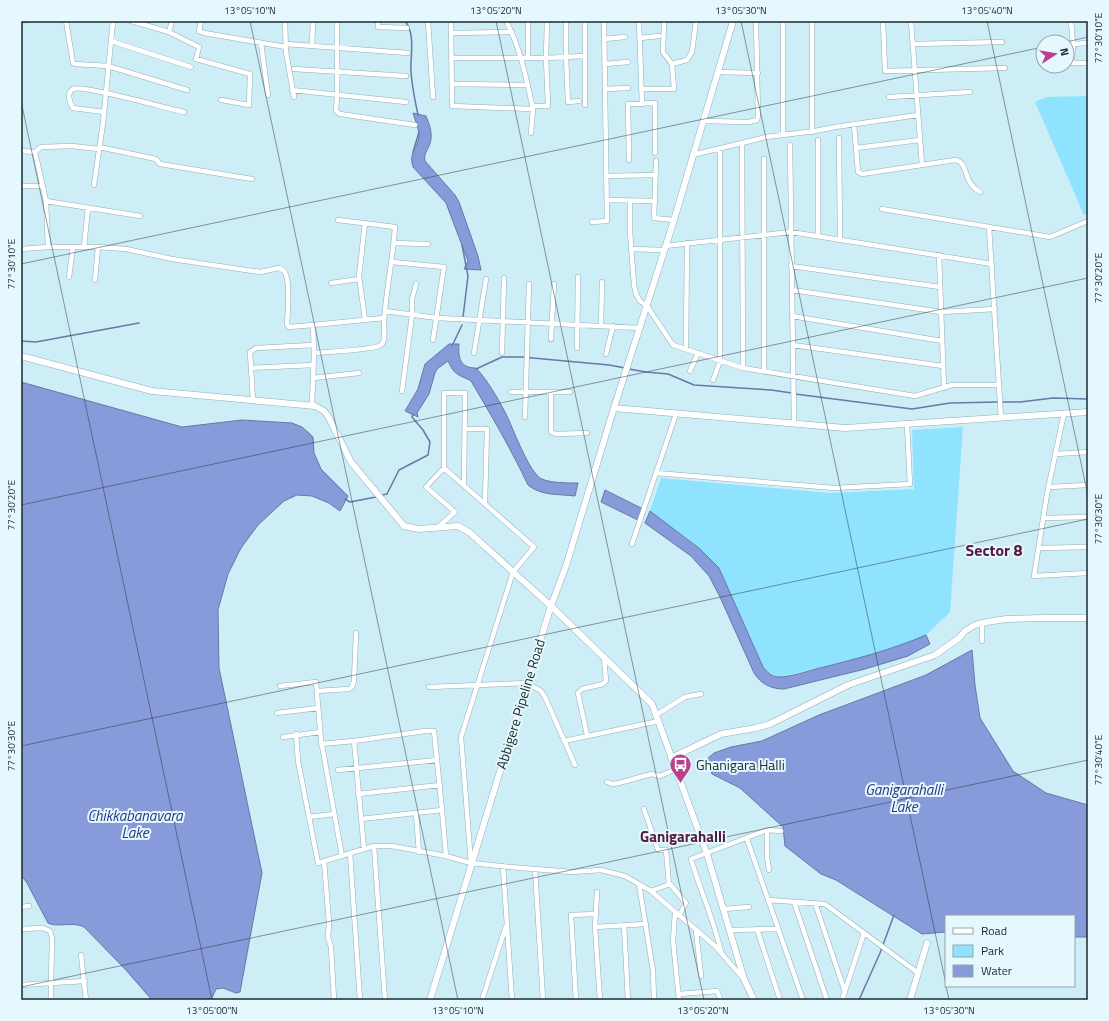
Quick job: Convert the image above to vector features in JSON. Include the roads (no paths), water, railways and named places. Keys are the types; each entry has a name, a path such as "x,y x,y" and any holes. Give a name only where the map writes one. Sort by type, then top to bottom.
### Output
{"street":[{"path":"66,21 73,63 78,65 108,66 187,90"},
{"path":"94,185 104,112 113,21"},
{"path":"131,21 169,32 199,47 196,59 250,74 249,105 221,100"},
{"path":"169,32 172,21"},
{"path":"201,21 198,31 261,43 312,45 408,53"},
{"path":"284,21 294,97"},
{"path":"312,45 313,21"},
{"path":"337,21 336,111 338,113 415,125"},
{"path":"378,21 378,27 407,28"},
{"path":"428,21 433,97"},
{"path":"451,21 452,106 533,107 548,106 546,58 547,21"},
{"path":"506,21 512,32 521,57 533,107 531,134"},
{"path":"528,21 528,58"},
{"path":"566,21 568,102 579,101"},
{"path":"585,21 585,105"},
{"path":"592,222 607,221 604,21"},
{"path":"640,21 642,104"},
{"path":"641,89 674,89 672,64 664,52 664,21"},
{"path":"672,64 687,60 692,52 696,21"},
{"name":"Abbigere Pipeline Road","path":"430,1000 551,606 566,566 626,368 674,220 692,155 733,21"},
{"path":"703,121 750,122 756,120 758,116 758,73 756,21"},
{"path":"783,21 783,135"},
{"path":"812,21 812,132"},
{"path":"883,21 885,71 1005,68"},
{"path":"911,21 922,165"},
{"path":"1071,21 1072,34"},
{"path":"451,33 512,32"},
{"path":"640,38 659,36"},
{"path":"604,39 625,38"},
{"path":"111,41 190,67"},
{"path":"913,44 1002,42"},
{"path":"261,43 268,95"},
{"path":"1075,44 1088,43"},
{"path":"452,58 546,58 584,56"},
{"path":"605,64 628,62"},
{"path":"1075,63 1088,63"},
{"path":"294,69 406,76"},
{"path":"718,72 758,73"},
{"path":"452,84 528,85"},
{"path":"104,112 73,108 70,103 69,96 71,91 76,88 106,93 184,112"},
{"path":"605,89 628,88"},
{"path":"292,90 406,102"},
{"path":"889,97 970,92"},
{"path":"629,160 628,104 655,103 655,153"},
{"path":"692,155 766,137 812,132 918,114"},
{"path":"854,124 858,172 862,174 959,160 962,163 969,181 974,188 980,192"},
{"path":"839,138 840,239"},
{"path":"818,140 818,236"},
{"path":"856,148 920,140"},
{"path":"742,143 743,368"},
{"path":"790,145 794,424"},
{"path":"21,151 35,152 41,146 99,148 156,159 160,164 252,179"},
{"path":"712,380 720,360 720,148"},
{"path":"35,152 46,201 48,247"},
{"path":"764,159 764,372"},
{"path":"656,161 654,218 674,220"},
{"path":"607,176 655,175"},
{"path":"21,186 42,186"},
{"path":"607,200 655,201"},
{"path":"630,200 631,249 636,294 640,301 647,306 672,345 743,368 915,396 952,385 999,385"},
{"path":"46,201 140,216"},
{"path":"84,247 88,208"},
{"path":"882,209 1050,237 1088,222"},
{"path":"314,353 381,346 383,342 384,318 392,262 395,227 338,220"},
{"path":"365,223 359,280 365,320"},
{"path":"990,227 1001,418"},
{"path":"631,249 664,248 791,232 992,264"},
{"path":"394,243 428,244"},
{"path":"686,349 687,244"},
{"path":"21,249 48,247 132,249 172,259 260,272 279,268 284,270 287,280 287,324 289,327 384,318"},
{"path":"69,277 73,247"},
{"path":"95,280 98,247"},
{"path":"939,255 944,388"},
{"path":"392,262 444,267 433,340"},
{"path":"792,266 940,287"},
{"path":"502,353 504,278"},
{"path":"577,348 578,278"},
{"path":"474,353 486,279"},
{"path":"332,282 359,280"},
{"path":"601,326 602,282"},
{"path":"402,391 412,315 412,299 416,284"},
{"path":"525,417 527,391 529,284"},
{"path":"551,339 554,284"},
{"path":"792,290 941,312 995,309"},
{"path":"385,311 437,318 640,328"},
{"path":"792,316 942,341"},
{"path":"312,405 314,365 313,325"},
{"path":"606,354 613,326"},
{"path":"793,344 943,366"},
{"path":"253,400 250,352 256,348 313,345"},
{"path":"690,371 698,353"},
{"path":"21,356 152,391 312,405 324,411 328,416 351,462 402,524 408,528 419,529 458,526 469,532 551,606 652,704 707,854 744,979 754,1000"},
{"path":"251,368 314,365"},
{"path":"313,378 359,373"},
{"path":"511,392 570,392"},
{"path":"551,392 551,432 556,434 587,433"},
{"path":"436,528 455,512 426,487 444,468 444,393 465,393 464,484"},
{"path":"614,408 845,428 1088,412"},
{"path":"1064,413 1049,487 1034,576 1088,573"},
{"path":"632,544 676,414"},
{"path":"656,473 834,488 910,484 907,424"},
{"path":"465,429 487,429 485,503"},
{"path":"1056,454 1088,452"},
{"path":"444,468 534,547 513,572 461,737 471,863"},
{"path":"1049,487 1088,486"},
{"path":"1044,518 1088,517"},
{"path":"1039,548 1088,547"},
{"path":"671,758 721,734 770,724 848,684 935,655 975,625 1006,620 1088,618"},
{"path":"982,623 982,641"},
{"path":"317,691 352,687 354,682 356,633"},
{"path":"587,736 578,693 582,689 603,684 606,681 604,658"},
{"path":"280,686 316,682 321,744 342,856"},
{"path":"429,687 527,683 541,691 575,765"},
{"path":"564,740 587,736 658,718 685,697 701,694"},
{"path":"277,713 318,708"},
{"path":"321,744 434,731 446,856"},
{"path":"283,737 296,734 320,732"},
{"path":"296,734 298,761 318,863 364,848 374,846 392,846 446,856 471,863 536,870 572,872 601,870 625,876 651,891 715,946 744,979"},
{"path":"354,741 364,848"},
{"path":"338,770 437,760"},
{"path":"607,782 619,784 651,774 660,776 676,770"},
{"path":"358,794 440,785"},
{"path":"644,809 658,850 666,850 669,885"},
{"path":"361,819 442,810"},
{"path":"416,813 419,852"},
{"path":"309,817 334,814"},
{"path":"721,954 718,938 699,886 692,859 768,830 781,831"},
{"path":"768,830 767,858 769,870"},
{"path":"747,839 803,1000"},
{"path":"374,846 386,1000"},
{"path":"350,853 360,1000"},
{"path":"324,861 329,923 328,937 331,947 334,1000"},
{"path":"503,866 512,1000"},
{"path":"536,870 543,1000"},
{"path":"639,884 653,972 654,1000"},
{"path":"669,885 670,884 686,903 677,914 673,941 679,1000"},
{"path":"651,891 669,885"},
{"path":"597,892 595,927 600,1000"},
{"path":"768,900 825,904 918,973"},
{"path":"794,902 827,1000"},
{"path":"815,903 845,992"},
{"path":"21,907 29,906"},
{"path":"724,909 749,907"},
{"path":"576,1000 572,915 596,914"},
{"path":"484,1000 484,993 507,922"},
{"path":"595,927 646,924"},
{"path":"624,925 628,1000"},
{"path":"21,929 43,928 50,931 52,938 51,1000"},
{"path":"757,929 780,1000"},
{"path":"730,930 778,929"},
{"path":"696,931 701,976"},
{"path":"842,1000 864,933"},
{"path":"910,1000 927,943"},
{"path":"81,955 86,1000"},
{"path":"21,985 85,981"},
{"path":"679,994 717,991 721,1000"}],"water":[{"path":"413,113 426,116 430,127 431,136 425,155 425,161 455,195 459,202 478,256 481,270 464,269 468,261 446,203 413,167 412,154 419,136 418,127"},
{"path":"449,344 459,344 459,354 463,364 471,368 476,368 488,384 505,412 526,459 537,475 542,479 550,481 578,483 575,496 544,493 533,489 528,485 508,445 471,381 455,372 448,361 437,369 429,394 417,413 418,417 405,411 418,389 425,364"},
{"name":"Chikkabanavara Lake","path":"21,382 182,427 242,420 292,423 302,427 313,437 314,453 321,469 348,496 340,511 329,503 312,496 297,495 284,501 258,525 241,548 228,574 218,610 219,668 262,873 240,992 236,993 223,988 216,989 211,1000 152,1000 125,969 84,927 79,925 56,925 48,923 27,883 21,875"},
{"path":"605,490 643,509 640,521 601,502"},
{"path":"650,511 700,549 719,568 763,667 774,676 783,677 794,675 847,661 887,650 926,635 930,644 908,656 865,669 784,689 767,685 754,673 709,576 691,556 645,523"},
{"name":"Ganigarahalli Lake","path":"972,650 980,718 1013,771 1046,793 1088,805 1088,937 1075,937 1075,915 945,915 945,932 922,934 836,880 821,874 785,846 783,827 740,788 712,774 707,759 714,753 731,747 762,741 819,715 926,675"}],"waterway":[{"path":"405,21 410,32 412,46 411,78 418,115"},
{"path":"413,152 419,132"},
{"path":"462,245 468,276 463,317"},
{"path":"21,341 36,342 139,323"},
{"path":"452,346 462,325"},
{"path":"476,369 502,357 522,357 609,365 625,368"},
{"path":"629,369 668,374 694,385 771,390 792,393"},
{"path":"795,394 912,409 950,403 998,402"},
{"path":"1002,402 1020,402 1053,398 1088,399"},
{"path":"382,495 387,494 399,470 428,455 430,442 423,430 412,417 413,414"},
{"path":"345,499 350,502 376,497"},
{"path":"859,1000 880,953 894,915"}],"place":[{"name":"Ghanigara Halli","path":"681,784"}],"district":[{"name":"Sector 8","path":"994,550"},
{"name":"Ganigarahalli","path":"683,836"}]}
